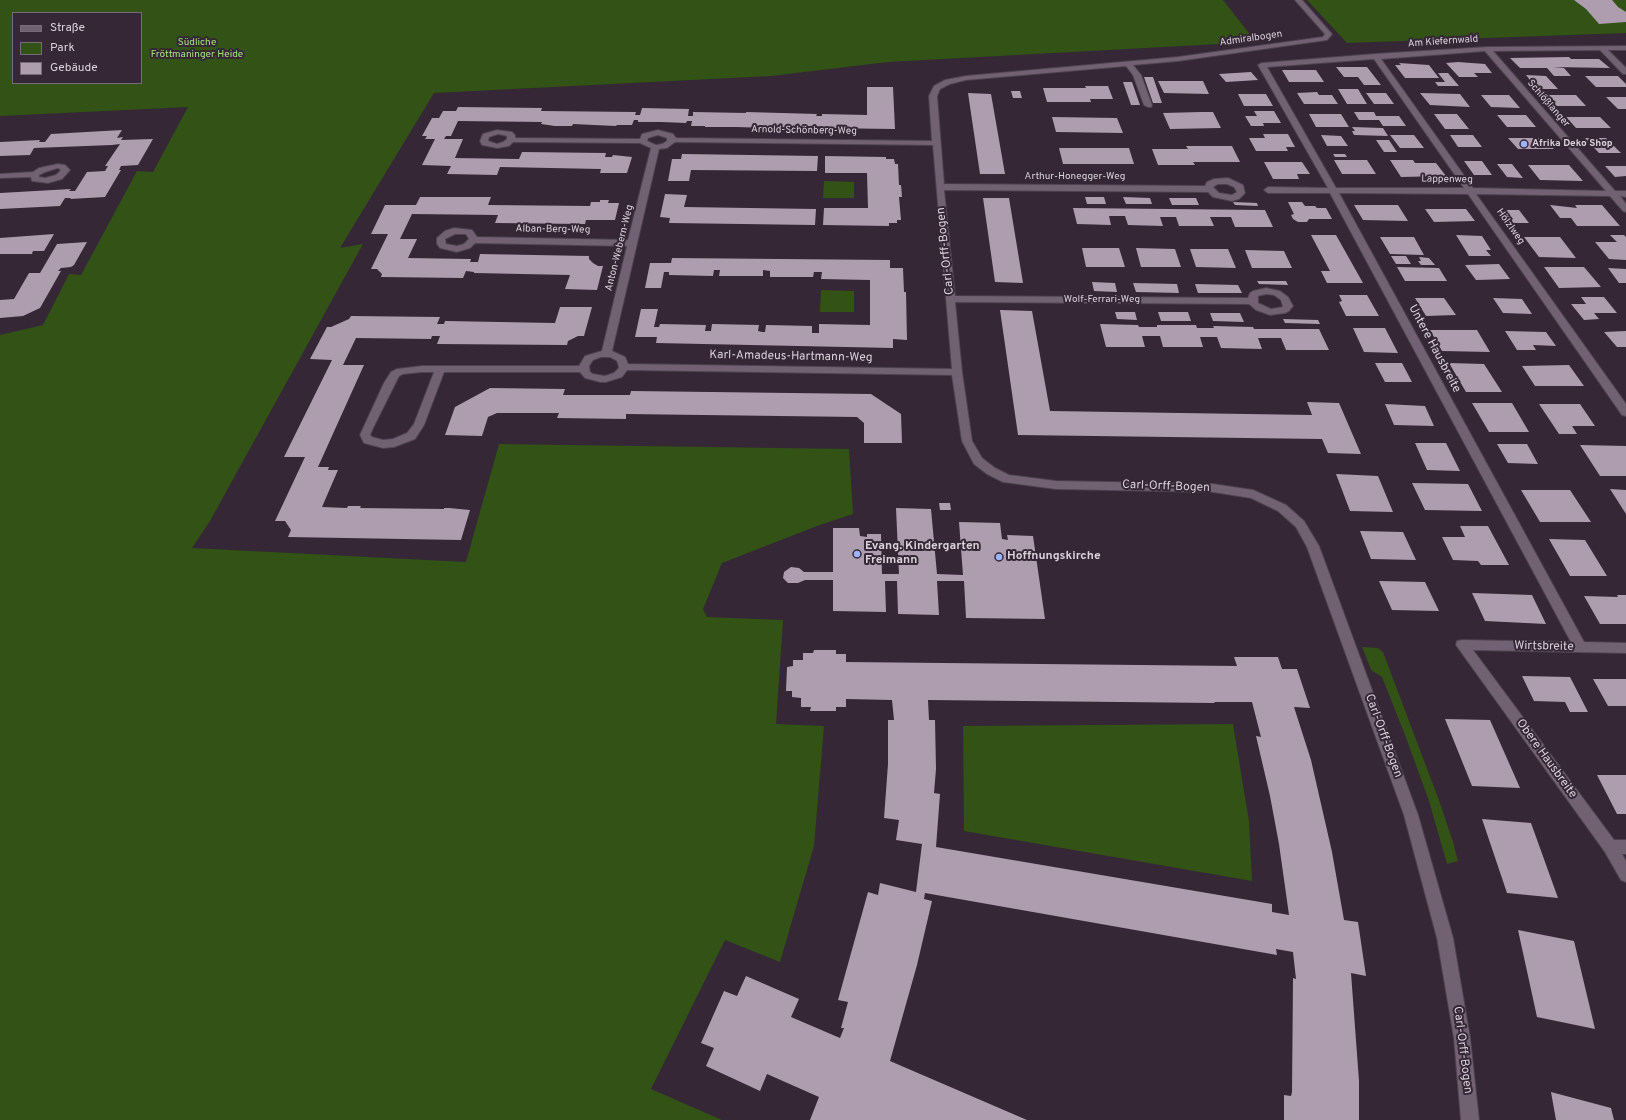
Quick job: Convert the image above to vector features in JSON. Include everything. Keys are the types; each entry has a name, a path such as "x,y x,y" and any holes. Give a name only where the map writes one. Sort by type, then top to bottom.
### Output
{"street":[{"name":"Admiralbogen","path":"1129,65 1194,58 1325,39 1329,34 1298,0"},
{"path":"1602,48 1626,72"},
{"name":"Am Kiefernwald","path":"1262,65 1487,49 1626,48"},
{"name":"Schlößlanger","path":"1487,49 1626,209"},
{"name":"Hölzlweg","path":"1375,56 1626,412"},
{"path":"1129,65 1137,75 1148,105"},
{"name":"Carl-Orff-Bogen","path":"1129,65 1010,73 966,78 948,82 937,88 933,96 957,372 967,441 978,461 991,471 1007,479 1056,485 1213,488 1253,494 1282,508 1300,524 1316,553 1411,815 1445,938 1462,1038 1470,1120"},
{"name":"Untere Hausbreite","path":"1262,65 1333,190 1580,647"},
{"name":"Arnold-Schönberg-Weg","path":"643,141 643,138 649,134 658,132 667,134 672,140"},
{"path":"511,140 643,141 646,145 655,147"},
{"name":"Arnold-Schönberg-Weg","path":"655,147 668,144 672,140 936,143"},
{"name":"Anton-Webern-Weg","path":"606,354 655,147"},
{"path":"0,176 35,174"},
{"name":"Arthur-Honegger-Weg","path":"940,187 1210,189"},
{"name":"Lappenweg","path":"1268,190 1471,191 1626,194"},
{"name":"Alban-Berg-Weg","path":"473,240 633,243"},
{"name":"Wolf-Ferrari-Weg","path":"951,298 1252,301"},
{"path":"600,354 612,354 622,359 624,367 618,375 600,380 588,376 583,369 589,358 600,354"},
{"name":"Karl-Amadeus-Hartmann-Weg","path":"624,367 957,372"},
{"path":"440,369 419,425 411,436 394,443 383,444 368,440 365,435 389,382 395,374 409,369 440,369 583,369"},
{"name":"Wirtsbreite","path":"1462,646 1626,648"},
{"name":"Obere Hausbreite","path":"1462,646 1610,847 1626,876"},
{"path":"1610,847 1626,847"}],"green space":[{"name":"Südliche Fröttmaninger Heide","path":"0,0 1223,0 1256,42 888,62 771,76 434,93 340,248 363,244 210,521 192,548 466,562 499,444 849,449 853,514 817,526 722,563 703,609 707,617 783,620 776,724 824,726 814,846 780,962 725,940 651,1089 722,1120 0,1120 0,335 43,325 69,274 81,275 137,171 153,172 188,107 0,116"},
{"path":"1307,0 1626,0 1626,33 1347,43"},
{"path":"824,181 854,182 854,198 823,198"},
{"path":"821,290 854,291 854,312 820,312"},
{"path":"1362,647 1378,648 1383,652 1440,803 1458,861 1447,864 1429,801 1405,735 1382,677 1371,670"},
{"path":"1233,724 1249,821 1252,881 964,831 963,726"}],"building":[{"path":"1574,0 1612,0 1618,7 1626,12 1626,22 1599,24 1586,9"},
{"path":"1569,57 1571,59 1599,59 1610,68 1553,67 1564,68 1571,76 1554,76 1547,68 1520,68 1510,58"},
{"path":"1458,62 1485,64 1492,73 1474,73 1478,77 1459,77 1446,63"},
{"path":"1399,63 1429,65 1439,78 1405,78 1395,65 1401,65"},
{"path":"1336,67 1367,67 1381,85 1364,85 1358,77 1344,77"},
{"path":"1282,70 1316,70 1324,82 1289,82"},
{"path":"1251,72 1258,80 1226,82 1219,74"},
{"path":"1438,73 1448,73 1459,86 1438,86 1435,82 1445,82"},
{"path":"1526,75 1546,76 1558,89 1537,89"},
{"path":"1585,76 1618,76 1626,84 1626,87 1596,87"},
{"path":"1144,77 1153,77 1162,103 1153,103"},
{"path":"1158,81 1203,81 1209,94 1164,93"},
{"path":"1123,82 1132,82 1140,105 1131,105"},
{"path":"1085,86 1108,86 1113,99 1090,99 1091,102 1047,102 1043,88 1086,88"},
{"path":"867,87 893,87 895,129 822,128 822,126 801,129 705,127 691,126 692,121 687,121 686,123 638,122 638,120 634,120 632,125 616,126 573,124 572,126 555,126 541,124 542,122 458,121 451,136 446,136 444,139 463,139 455,158 519,159 522,152 606,153 605,157 612,157 613,155 632,157 627,173 600,173 601,169 500,167 497,175 447,174 451,166 422,165 435,139 425,139 427,136 422,136 432,118 439,118 443,111 456,111 458,107 542,108 541,111 636,112 635,115 640,115 642,108 689,109 688,116 693,116 693,112 817,114 816,116 822,116 822,114 867,115"},
{"path":"1338,89 1358,89 1367,104 1347,104"},
{"path":"1011,91 1020,91 1022,98 1013,98"},
{"path":"1317,92 1319,95 1332,95 1338,104 1304,104 1297,93"},
{"path":"968,93 991,94 1005,174 980,174"},
{"path":"1366,93 1386,93 1394,104 1374,104"},
{"path":"1420,93 1460,94 1470,107 1430,105"},
{"path":"1238,94 1266,94 1273,106 1244,106"},
{"path":"1481,95 1509,95 1520,108 1491,107"},
{"path":"1542,95 1576,95 1586,106 1551,106"},
{"path":"1606,97 1626,97 1626,109 1618,109"},
{"path":"1254,111 1274,111 1281,123 1263,123 1264,126 1251,126 1245,116 1257,116"},
{"path":"1213,112 1221,128 1170,129 1163,113"},
{"path":"1354,112 1374,112 1376,116 1399,116 1406,126 1383,126 1379,120 1359,120"},
{"path":"1309,114 1341,114 1349,127 1316,127"},
{"path":"1434,114 1457,114 1469,129 1445,129"},
{"path":"1497,115 1526,115 1536,127 1507,127"},
{"path":"1052,117 1117,118 1123,133 1056,132"},
{"path":"1566,117 1600,117 1611,128 1576,128"},
{"path":"1352,127 1383,128 1388,136 1354,135 1352,131 1355,131"},
{"path":"122,130 117,138 123,137 121,140 153,139 138,165 121,166 119,170 121,170 105,197 65,198 60,206 0,209 0,193 71,189 69,191 75,191 87,172 105,171 108,166 105,166 120,144 34,148 30,155 0,156 0,142 40,140 39,142 45,142 51,134"},
{"path":"1263,134 1288,134 1295,147 1286,147 1288,151 1256,151 1249,138 1265,138"},
{"path":"1321,135 1341,136 1348,146 1327,146"},
{"path":"1390,135 1414,135 1424,148 1400,148"},
{"path":"1450,135 1473,135 1482,147 1458,147"},
{"path":"1508,138 1543,138 1554,149 1518,149"},
{"path":"1585,138 1606,138 1621,153 1599,153"},
{"path":"1376,140 1389,140 1397,152 1384,152"},
{"path":"1186,146 1232,146 1240,162 1193,162 1195,165 1158,165 1152,149 1188,149"},
{"path":"1059,148 1129,148 1134,164 1063,164"},
{"path":"682,154 818,156 817,171 691,170 689,181 668,181 672,159 681,159"},
{"path":"1333,154 1345,154 1347,157 1335,157"},
{"path":"825,156 886,157 886,159 894,159 895,164 898,164 899,185 901,185 902,197 899,197 901,220 897,220 897,223 889,223 889,226 823,225 824,208 868,208 867,173 825,173"},
{"path":"1334,160 1367,160 1376,174 1342,174"},
{"path":"1390,160 1413,160 1415,163 1436,163 1446,176 1401,177"},
{"path":"1464,161 1482,161 1492,175 1474,175"},
{"path":"1264,162 1302,162 1310,174 1297,174 1299,179 1273,179"},
{"path":"1497,164 1512,164 1523,178 1507,177"},
{"path":"1528,165 1569,165 1583,181 1540,180"},
{"path":"1605,166 1626,166 1626,176 1615,177"},
{"path":"665,194 687,195 684,207 816,209 815,225 669,223 670,218 660,217"},
{"path":"420,197 491,197 488,205 590,206 591,202 600,202 600,200 609,200 608,203 619,203 615,220 586,220 585,224 495,223 498,215 412,214 400,239 417,239 408,258 471,259 470,262 478,262 480,254 589,256 589,259 593,263 598,266 603,266 597,290 565,289 570,275 474,273 466,271 463,278 381,277 382,274 377,269 371,269 388,234 371,234 385,205 416,205"},
{"path":"1085,197 1104,197 1106,204 1087,204"},
{"path":"1123,197 1150,198 1152,204 1126,204"},
{"path":"983,198 1009,198 1023,283 995,282"},
{"path":"1169,198 1196,198 1199,205 1172,205"},
{"path":"1233,202 1257,203 1258,206 1235,205"},
{"path":"1288,202 1302,202 1305,206 1326,208 1332,219 1309,219 1307,222 1298,222 1293,219 1291,215 1294,214"},
{"path":"1354,205 1398,205 1408,221 1363,220"},
{"path":"1550,205 1577,208 1575,205 1602,205 1620,226 1577,226 1571,218 1560,218"},
{"path":"1073,208 1265,210 1273,227 1235,227 1231,217 1210,217 1214,226 1179,226 1176,217 1160,217 1163,226 1128,225 1125,216 1109,216 1111,225 1077,224"},
{"path":"1425,209 1466,209 1475,221 1434,222"},
{"path":"1499,210 1519,210 1529,223 1509,223"},
{"path":"54,234 44,251 33,251 32,254 0,254 0,238"},
{"path":"1311,235 1336,235 1363,283 1327,283 1321,271 1330,271"},
{"path":"1456,235 1482,236 1491,250 1486,250 1491,256 1469,256"},
{"path":"1610,235 1624,235 1626,237 1626,260 1609,259 1595,242 1617,242"},
{"path":"1380,237 1414,237 1424,255 1390,254"},
{"path":"1524,237 1560,237 1576,258 1539,257"},
{"path":"87,242 74,265 71,267 61,268 58,271 61,271 40,308 23,316 0,318 0,300 14,299 29,273 40,273 57,244"},
{"path":"1082,248 1119,248 1125,267 1086,267"},
{"path":"1136,248 1175,249 1181,267 1141,267"},
{"path":"1190,249 1228,249 1236,268 1196,267"},
{"path":"1245,250 1284,251 1292,268 1252,268"},
{"path":"1391,256 1406,256 1411,264 1396,264"},
{"path":"1419,257 1429,258 1435,265 1421,265 1418,261 1421,261"},
{"path":"672,258 890,260 890,268 903,268 904,292 906,292 907,340 893,339 893,348 656,343 657,337 635,337 641,309 658,309 654,327 659,327 660,324 706,325 705,331 711,331 712,324 759,325 758,331 762,332 765,332 766,325 812,326 812,333 819,333 819,324 870,325 870,280 821,279 822,272 814,272 813,277 770,277 770,271 763,270 763,276 719,276 720,270 714,270 713,276 669,275 669,272 664,272 661,288 645,288 650,263 671,263"},
{"path":"1499,264 1510,279 1476,280 1465,265"},
{"path":"1397,267 1439,268 1447,281 1405,281"},
{"path":"1544,267 1584,267 1601,287 1559,288"},
{"path":"1608,268 1626,269 1626,283 1619,283"},
{"path":"1257,281 1286,281 1288,285 1259,284"},
{"path":"1092,282 1115,283 1117,292 1094,291"},
{"path":"1133,283 1177,284 1179,293 1136,292"},
{"path":"1195,284 1238,285 1242,293 1198,293"},
{"path":"1339,295 1367,295 1379,316 1346,316 1339,302 1342,301"},
{"path":"1581,297 1604,297 1617,313 1594,313 1599,319 1584,320 1571,304 1586,304"},
{"path":"1415,298 1444,298 1456,315 1426,316"},
{"path":"1493,298 1522,299 1532,314 1503,313"},
{"path":"560,307 592,307 584,336 578,336 568,341 567,345 437,344 440,336 432,336 431,339 356,338 343,365 364,365 318,467 329,467 328,470 338,470 322,507 347,508 348,506 361,506 360,508 449,508 470,510 461,540 288,537 291,530 285,521 275,521 305,457 284,457 332,360 310,359 327,327 331,327 349,319 351,316 440,317 437,324 444,324 445,321 555,323"},
{"path":"1000,310 1032,311 1050,411 1312,415 1307,402 1339,403 1361,454 1328,453 1322,439 1018,435"},
{"path":"1115,312 1135,312 1137,320 1117,319"},
{"path":"1158,312 1188,312 1191,321 1161,321"},
{"path":"1210,313 1240,313 1244,322 1213,321"},
{"path":"1283,319 1318,320 1320,324 1285,323"},
{"path":"1100,324 1138,325 1139,327 1157,327 1157,325 1196,325 1197,328 1214,328 1213,326 1253,327 1254,329 1319,329 1329,350 1286,350 1281,338 1258,338 1262,349 1221,348 1217,337 1200,337 1203,347 1163,347 1160,336 1142,336 1145,347 1106,347"},
{"path":"1353,328 1385,328 1398,353 1364,352"},
{"path":"1430,330 1477,330 1490,352 1442,351"},
{"path":"1505,331 1546,332 1556,346 1533,345 1536,350 1517,350"},
{"path":"1626,331 1626,347 1617,347 1604,332"},
{"path":"1375,363 1402,363 1412,382 1385,382"},
{"path":"1449,363 1484,364 1502,392 1466,392"},
{"path":"1569,365 1584,386 1535,386 1522,366"},
{"path":"490,388 565,389 563,395 630,395 631,391 871,394 901,414 902,443 864,443 864,423 857,417 626,414 626,419 557,418 559,413 497,413 488,417 482,436 445,435 455,407"},
{"path":"1472,403 1512,403 1529,432 1489,432"},
{"path":"1385,404 1425,406 1434,426 1394,425"},
{"path":"1539,404 1580,404 1595,426 1572,426 1577,434 1559,434"},
{"path":"1415,443 1446,443 1460,471 1427,470"},
{"path":"1497,444 1527,444 1538,464 1508,463"},
{"path":"1580,445 1626,446 1626,476 1600,476"},
{"path":"1336,474 1378,476 1393,512 1350,511"},
{"path":"1412,483 1468,484 1482,511 1425,510"},
{"path":"1610,489 1626,490 1626,514"},
{"path":"1521,490 1570,490 1591,522 1540,522"},
{"path":"939,503 950,503 951,510 940,510"},
{"path":"896,508 931,509 937,574 963,575 959,522 1000,523 1002,539 1008,540 1007,535 1033,536 1045,619 966,618 964,581 937,581 939,615 898,614 897,581 885,581 886,612 833,611 833,580 805,580 798,583 788,583 783,578 784,572 791,567 799,568 804,572 833,572 833,528 859,528 860,536 867,537 867,534 881,534 882,574 899,574"},
{"path":"1460,526 1488,526 1509,565 1481,565 1478,561 1453,560 1442,537 1465,537"},
{"path":"1360,531 1403,532 1416,560 1371,559"},
{"path":"1549,539 1585,540 1607,576 1570,576"},
{"path":"1379,581 1425,582 1439,611 1392,610"},
{"path":"1472,593 1532,595 1546,624 1485,621"},
{"path":"1617,595 1626,595 1626,624 1600,624 1584,596 1618,597"},
{"path":"814,650 836,650 836,654 846,654 846,662 1237,666 1234,657 1278,657 1282,669 1297,669 1310,708 1294,707 1311,760 1332,852 1344,920 1358,922 1366,976 1351,973 1359,1081 1359,1120 1284,1120 1284,1095 1291,1096 1292,1092 1293,978 1296,979 1293,952 1276,949 1277,955 925,893 924,899 932,901 917,965 890,1061 1027,1120 810,1120 819,1097 767,1074 760,1091 706,1066 714,1048 701,1043 724,991 737,996 746,976 799,999 791,1017 840,1038 844,1028 841,1028 848,1002 838,1000 868,892 878,895 880,883 916,892 922,844 896,840 899,820 884,818 888,764 888,720 894,720 892,700 846,699 846,707 836,707 836,711 810,711 811,707 801,707 801,698 792,697 792,691 786,691 787,667 793,666 793,660 803,660 803,653 813,653","holes":["928,700 1215,703 1214,702 1252,702 1261,737 1256,736 1279,844 1289,915 1272,912 1272,904 936,847 940,794 934,793 936,769 935,720 929,720"]},
{"path":"1522,676 1570,677 1588,712 1570,712 1565,702 1534,701"},
{"path":"1593,679 1626,679 1626,706 1608,706"},
{"path":"1445,719 1490,720 1520,788 1472,786"},
{"path":"1597,775 1626,775 1626,814 1617,814"},
{"path":"1482,819 1531,823 1558,898 1507,893"},
{"path":"1518,930 1574,941 1595,1029 1537,1017"},
{"path":"1551,1092 1611,1108 1614,1120 1556,1120"}],"place":[{"name":"Afrika Deko Shop","path":"1524,144"},
{"name":"Evang. Kindergarten Freimann","path":"857,554"},
{"name":"Hoffnungskirche","path":"999,557"}]}
